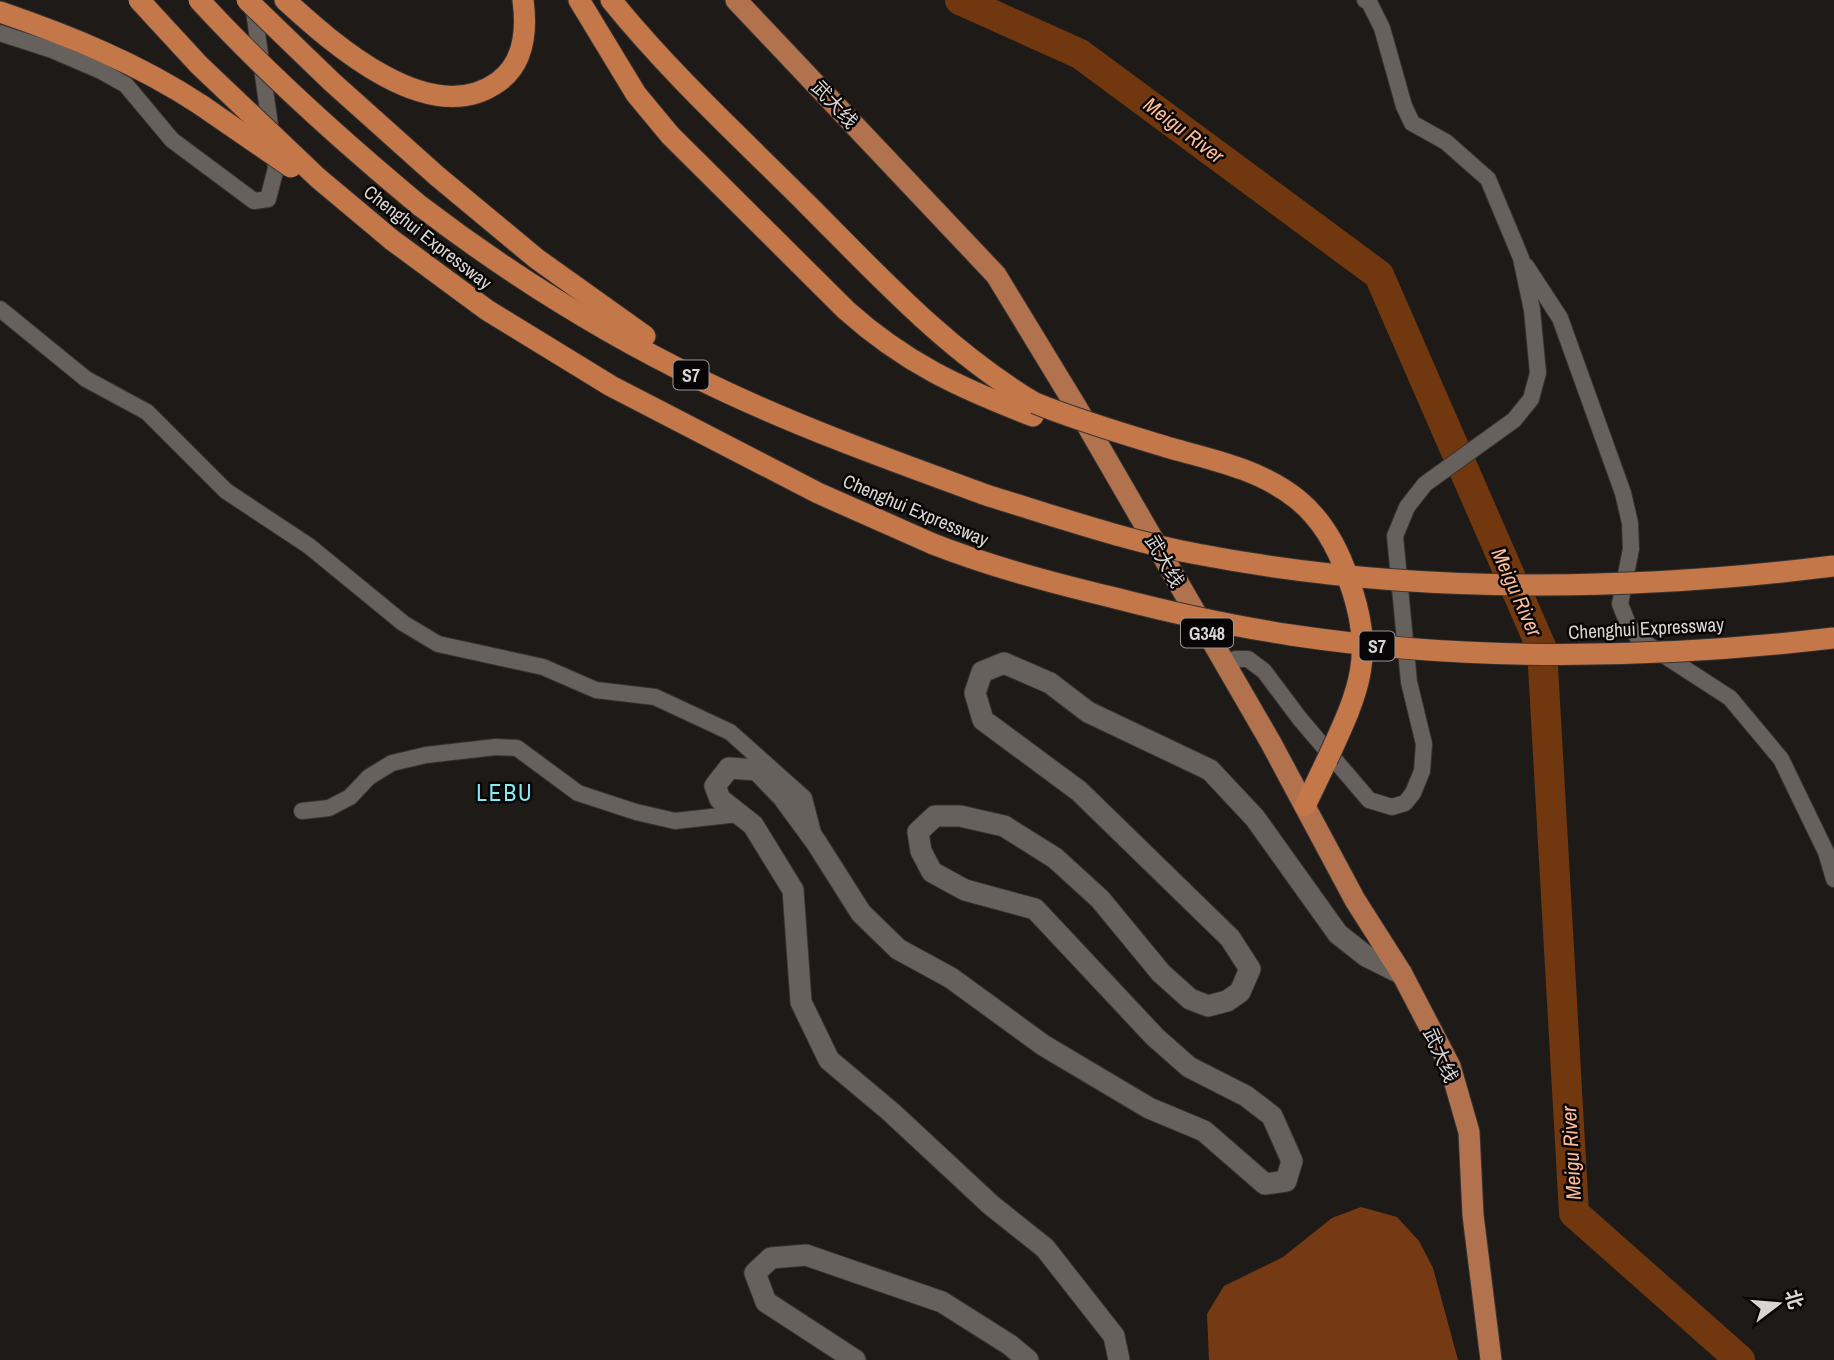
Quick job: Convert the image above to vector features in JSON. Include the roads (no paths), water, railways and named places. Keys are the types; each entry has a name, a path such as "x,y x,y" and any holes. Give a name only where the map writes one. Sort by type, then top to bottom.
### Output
{"highway":[{"name":"Chenghui Expressway","path":"139,0 208,74 318,178 392,240 487,310 611,386 818,493 984,564 1168,612 1289,635 1371,645 1524,654 1637,654 1834,638"},
{"name":"Chenghui Expressway","path":"199,0 230,34 347,145 419,205 480,251 547,296 703,382 989,496 1133,540 1196,554 1388,581 1473,584 1590,583 1696,579 1834,566"},
{"path":"247,0 332,82 437,176 537,259 617,318 679,359 793,419"},
{"path":"285,0 343,50 373,70 396,83 425,92 453,96 475,93 496,83 513,67 522,50 525,26 523,0"},
{"path":"579,0 636,93 670,135 870,331 909,359 940,377 1034,409 1224,463 1265,479 1298,500 1316,517 1331,537 1344,566 1360,616 1363,662 1357,692 1305,806"},
{"path":"611,0 714,111 935,329 1034,409"},
{"name":"武大线","path":"736,0 996,275 1226,664 1355,900 1402,974 1450,1066 1469,1132 1472,1215 1491,1360"},
{"path":"0,12 86,44 136,68 201,105 371,222"}],"street":[{"path":"0,33 52,50 126,85 172,140 254,201 268,199 276,168 253,0"},
{"path":"1365,0 1369,2 1382,27 1404,106 1412,123 1446,142 1488,179 1521,258 1560,318 1623,493 1630,523 1631,549 1620,604 1628,624 1639,639 1730,698 1781,760 1826,852 1834,879"},
{"path":"1226,664 1235,659 1248,659 1264,671 1300,719 1369,800 1392,807 1405,803 1413,793 1422,771 1424,744 1409,682 1395,536 1407,508 1425,484 1514,420 1531,399 1538,373 1532,310 1521,258"},
{"path":"0,309 86,379 147,412 226,491 309,546 404,623 438,644 543,667 596,690 655,697 730,732 804,798 816,842"},
{"path":"1119,1360 1114,1336 1045,1248 991,1205 891,1112 829,1060 801,1002 793,890 753,825 720,800 715,786 729,768 757,770 783,797 816,842 861,913 898,948 950,978 1043,1045 1149,1108 1204,1131 1265,1184 1286,1181 1292,1161 1272,1116 1246,1096 1189,1067 1155,1037 1035,909 965,890 932,872 921,851 918,832 935,816 960,816 1003,825 1055,858 1091,891 1161,973 1190,999 1208,1006 1227,1001 1240,992 1250,968 1230,938 1079,791 983,720 975,693 982,672 1004,663 1020,669 1050,683 1088,712 1210,770 1255,817 1338,934 1366,956 1402,974"},
{"path":"302,811 329,808 350,797 369,777 392,763 426,755 496,747 517,748 578,793 636,812 675,821 738,814"},
{"path":"855,1360 766,1302 755,1273 771,1258 806,1255 942,1302 1010,1345 1028,1360"}],"waterway":[{"name":"Meigu River","path":"960,0 1080,54 1379,275 1542,649 1574,1213 1740,1360"}],"district":[{"name":"LEBU","path":"505,792"}]}
